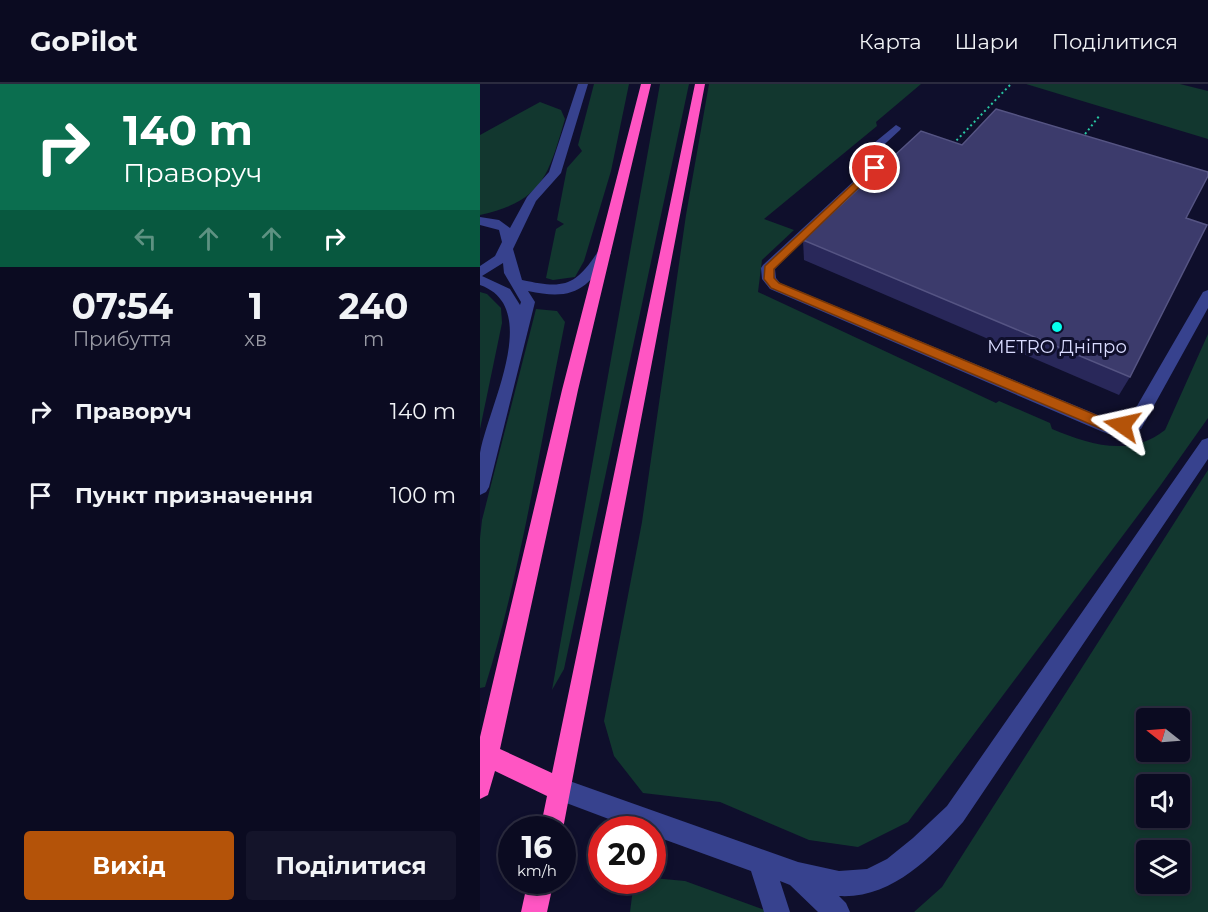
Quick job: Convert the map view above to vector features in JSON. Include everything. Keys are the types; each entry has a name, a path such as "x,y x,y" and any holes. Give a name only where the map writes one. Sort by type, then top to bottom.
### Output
{"highway":[{"path":"480,787 484,750 567,400 607,249 646,84"},
{"path":"555,816 700,84"},
{"path":"484,750 561,790"},
{"path":"534,912 538,894"}],"street":[{"path":"480,272 499,260 531,200 555,173 583,84"},
{"path":"896,128 869,152 875,168 768,268 769,279 775,286 1109,427 1135,424 1208,294"},
{"path":"480,220 506,213 531,200"},
{"path":"480,220 498,225 507,231 512,273 528,302 480,487"},
{"path":"520,284 553,291 578,286 589,278 607,249"},
{"path":"480,280 508,294 514,304 519,333"},
{"path":"561,790 798,875 826,882 855,884 876,878 926,844 955,814 1208,446"},
{"path":"761,862 777,912"},
{"path":"798,875 837,912"}],"path":[{"path":"950,146 1011,84"},
{"path":"1080,140 1100,115"}],"green space":[{"path":"594,84 629,84 611,171 584,261 575,277 553,280 546,278 556,229 564,224 557,220 567,168 582,151 578,145"},
{"path":"660,84 689,84 564,669 552,690"},
{"path":"709,84 921,84 876,122 877,126 764,219 794,230 762,260 758,292 996,403 999,401 1050,423 1052,429 1109,446 1138,444 1152,439 1165,430 1208,334 1208,418 1160,486 908,822 858,847 809,840 720,802 643,793 614,756 604,721 642,522 686,215"},
{"path":"1026,84 1180,84 1208,91 1208,139"},
{"path":"540,102 561,110 565,119 547,171 530,194 501,209 480,215 480,135"},
{"path":"480,292 487,294 501,308 502,323 480,429"},
{"path":"536,309 557,311 565,322 510,597 485,687 480,688 482,520"},
{"path":"1208,470 1208,912 914,912 942,887"},
{"path":"666,879 685,881 770,912 630,912 632,894 666,894"}],"building":[{"name":"METRO Дніпро","path":"996,109 1208,172 1186,218 1207,225 1130,377 803,240 921,131 962,145"}],"place":[{"name":"METRO Дніпро","path":"1057,327"}],"route":[{"path":"875,168 768,268 769,279 775,286 1109,427 1122,425"}]}
